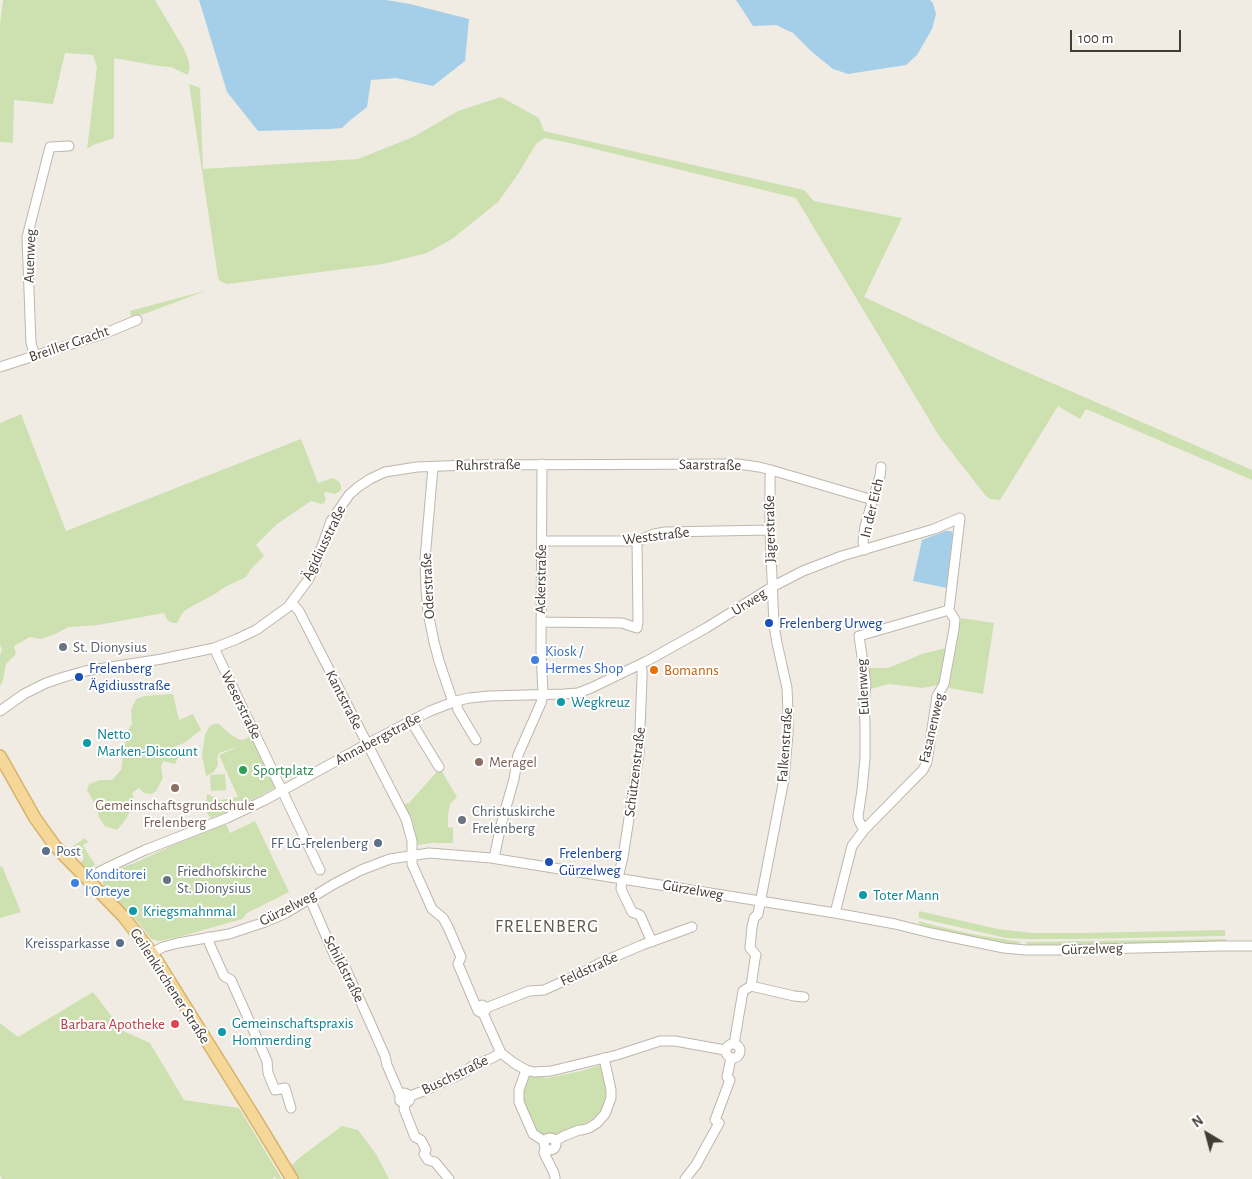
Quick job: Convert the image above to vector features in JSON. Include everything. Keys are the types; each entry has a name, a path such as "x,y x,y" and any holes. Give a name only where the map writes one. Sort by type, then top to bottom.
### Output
{"main road":[{"name":"Geilenkirchener Straße","path":"0,756 35,818 55,846 123,916 152,953 292,1179"}],"street":[{"name":"Auenweg","path":"35,356 31,343 27,237 50,147 69,146"},
{"name":"Breiller Gracht","path":"0,367 98,336 137,320"},
{"name":"Ruhrstraße","path":"433,467 542,464"},
{"name":"Saarstraße","path":"542,464 738,464 771,470 874,500"},
{"name":"Ackerstraße","path":"542,464 541,651 543,694"},
{"name":"Ägidiusstraße","path":"0,711 29,691 46,683 78,673 214,648 256,630 292,603 311,574 331,521 349,495 370,479 385,472 418,467 433,467"},
{"name":"Oderstraße","path":"433,467 425,559 428,612 440,662 458,710 476,740"},
{"name":"In der Eich","path":"865,550 863,542 866,526 881,467"},
{"name":"Jägerstraße","path":"771,470 770,530 772,587"},
{"name":"Urweg","path":"543,694 578,692 591,688 640,665 706,628 772,587 805,570 822,563 934,529 960,518"},
{"name":"Fasanenweg","path":"835,913 852,846 864,830 923,770 927,762 937,696 944,684 954,629 955,620 949,610 960,518"},
{"name":"Weststraße","path":"542,542 637,540 665,532 770,530"},
{"path":"541,622 622,623 637,628 637,540"},
{"name":"Falkenstraße","path":"761,902 784,778 788,734 787,688 776,635 772,587"},
{"name":"Kantstraße","path":"292,603 299,611 406,820 412,841 412,864 432,909 443,918 448,927 461,957 458,964 481,1009"},
{"name":"Eulenweg","path":"864,830 858,816 865,758 864,700 866,684 859,636 949,610"},
{"name":"Weserstraße","path":"214,648 320,870"},
{"name":"Schützenstraße","path":"620,878 639,754 642,678 640,665"},
{"name":"Annabergstraße","path":"89,882 99,872 113,865 145,850 227,818 282,791 411,720 469,698 543,694"},
{"path":"494,858 518,755 543,694"},
{"path":"411,720 439,767"},
{"name":"Gürzelweg","path":"152,953 163,947 229,934 265,922 286,913 361,870 390,859 429,852 494,858 835,913 1004,948 1025,950 1252,946"},
{"path":"620,878 621,889 632,912 640,915 652,942"},
{"name":"Schildstraße","path":"310,899 336,959 344,965 385,1056 387,1065 405,1098 404,1109 415,1137 420,1140 426,1150 424,1154 428,1160 435,1162 449,1179"},
{"path":"751,986 756,955 750,948 750,945 754,918 758,914 761,902"},
{"name":"Feldstraße","path":"481,1009 529,991 544,990 600,963 692,927"},
{"path":"208,938 224,976 231,980 244,1009 267,1062 268,1073 275,1090 284,1088 291,1108"},
{"path":"734,1044 743,991 751,986 804,997"},
{"path":"481,1009 501,1052 526,1070 551,1071 604,1058 660,1041 676,1041 725,1050"},
{"path":"734,1044 739,1047 740,1053 736,1057 731,1058 726,1055 725,1050 728,1045 734,1044"},
{"name":"Buschstraße","path":"405,1098 465,1072 471,1066 492,1058 501,1052"},
{"path":"555,1178 544,1153 544,1144 550,1137 555,1141 579,1130 589,1128 597,1123 605,1114 612,1098 612,1090 604,1058"},
{"path":"685,1179 696,1164 719,1123 715,1120 730,1080 728,1077 731,1058"},
{"path":"526,1070 519,1090 519,1102 533,1134 544,1144"}],"green space":[{"path":"3,0 155,0 184,49 190,67 188,75 171,67 114,58 114,138 87,149 97,67 93,55 65,53 53,104 14,100 13,143 0,142 0,25"},
{"path":"189,84 200,88 203,169 358,159 413,137 458,111 501,97 539,118 544,131 804,190 814,201 902,218 864,297 1006,363 1252,470 1252,480 1086,409 1080,419 1058,406 1000,500 990,499 939,436 796,198 544,138 536,144 498,202 452,239 427,253 383,264 227,284 221,282 218,278"},
{"path":"208,290 136,317 131,318 130,311"},
{"path":"21,414 66,531 301,439 318,483 333,478 339,482 341,489 335,494 325,492 326,499 324,503 311,501 277,524 256,545 264,556 246,577 183,612 177,623 168,621 164,613 98,625 69,627 41,639 30,637 14,646 16,654 6,664 0,685 0,655 2,650 0,645 0,423"},
{"path":"961,618 994,623 983,694 949,688"},
{"path":"946,648 942,679 939,685 922,688 889,684 871,689 868,668 888,668 922,654"},
{"path":"173,694 179,720 193,714 201,730 184,743 174,747 179,756 175,764 163,761 161,767 163,778 156,791 152,794 144,793 139,788 132,793 135,802 126,819 117,830 105,826 99,818 97,808 87,790 89,784 100,780 112,780 121,770 127,732 132,724 131,710 136,699 144,696"},
{"path":"213,724 219,724 238,739 243,740 251,736 275,788 211,818 206,808 207,794 220,800 238,797 219,755 240,746 219,753 217,758 218,765 214,772 206,776 202,755 205,735"},
{"path":"440,768 457,797 450,804 448,815 448,827 453,828 453,843 418,845 412,819 404,804 409,803"},
{"path":"225,774 226,790 211,791 210,775"},
{"path":"255,821 289,892 247,913 242,919 159,941 151,939 137,921 105,889 104,879 118,869 226,824 230,833"},
{"path":"85,838 88,842 83,845 95,865 89,869 86,869 81,862 84,858 73,846"},
{"path":"2,866 21,912 0,918 0,867"},
{"path":"919,911 998,929 1032,933 1225,930 1225,936 1076,939 1006,938 919,918"},
{"path":"919,921 972,934 1021,942 1018,945 999,942 932,928 919,924"},
{"path":"1227,939 1224,943 1027,945 1026,942"},
{"path":"93,992 123,1031 150,1043 184,1100 239,1108 282,1179 276,1179 274,1176 273,1179 2,1179 0,1175 0,1023 18,1037"},
{"path":"604,1064 609,1091 603,1112 584,1124 560,1134 542,1135 538,1132 524,1102 522,1089 527,1074 547,1078"},
{"path":"342,1126 358,1130 376,1154 389,1179 297,1179 290,1167"}],"water":[{"path":"199,0 386,0 410,4 469,19 465,61 433,86 396,78 371,80 367,107 342,128 258,131 227,92"},
{"path":"736,0 930,0 933,3 936,14 932,29 917,55 906,65 848,74 833,69 793,33 776,25 753,26"},
{"path":"945,531 951,531 955,538 947,588 913,581 922,540"}],"place":[{"name":"Frelenberg Urweg","path":"769,623"},
{"name":"St. Dionysius","path":"63,647"},
{"name":"Kiosk / Hermes Shop","path":"535,660"},
{"name":"Bomanns","path":"654,670"},
{"name":"Frelenberg Ägidiusstraße","path":"79,677"},
{"name":"Wegkreuz","path":"561,702"},
{"name":"Netto Marken-Discount","path":"87,743"},
{"name":"Meragel","path":"479,762"},
{"name":"Sportplatz","path":"243,770"},
{"name":"Gemeinschaftsgrundschule Frelenberg","path":"175,788"},
{"name":"Christuskirche Frelenberg","path":"462,820"},
{"name":"FF LG-Frelenberg","path":"378,843"},
{"name":"Post","path":"46,851"},
{"name":"Frelenberg Gürzelweg","path":"549,862"},
{"name":"Friedhofskirche St. Dionysius","path":"167,880"},
{"name":"Konditorei l'Orteye","path":"75,883"},
{"name":"Toter Mann","path":"863,895"},
{"name":"Kriegsmahnmal","path":"133,911"},
{"name":"Kreissparkasse","path":"120,943"},
{"name":"Barbara Apotheke","path":"175,1024"},
{"name":"Gemeinschaftspraxis Hommerding","path":"222,1032"}],"district":[{"name":"FRELENBERG","path":"547,927"}]}
